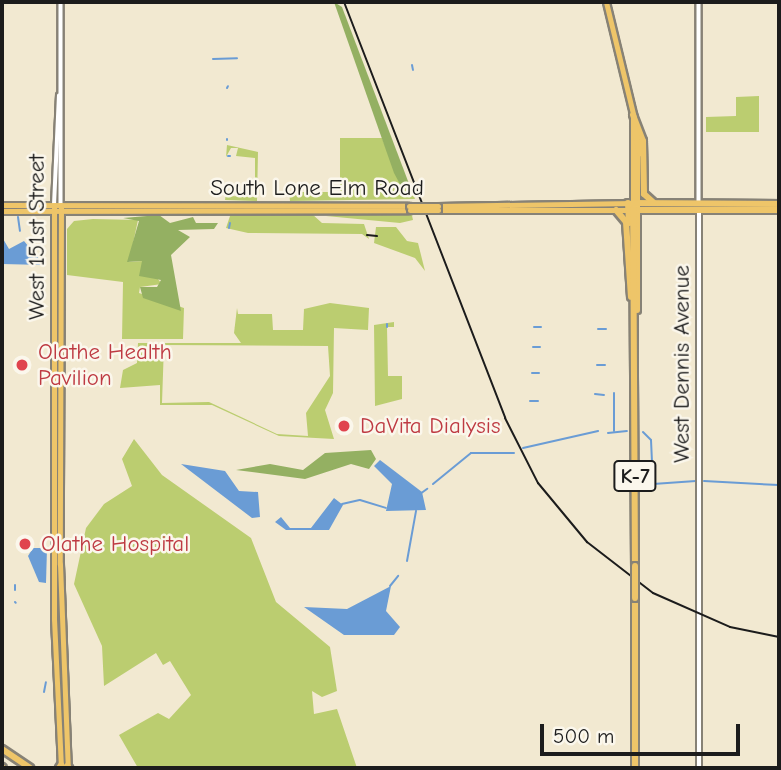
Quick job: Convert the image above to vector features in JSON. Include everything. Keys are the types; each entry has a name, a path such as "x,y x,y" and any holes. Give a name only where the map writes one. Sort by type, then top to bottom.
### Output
{"highway":[{"path":"634,115 643,141 644,194 655,203"},
{"path":"632,123 636,132 632,206 626,222 635,330"},
{"path":"632,206 655,203 699,207 779,204"},
{"path":"632,206 779,210"},
{"name":"K-7","path":"632,206 638,226 638,300 635,330"},
{"name":"K-7","path":"632,206 635,330 635,768"},
{"path":"633,291 638,300"},
{"path":"2,749 30,768"}],"main road":[{"path":"606,2 636,132"},
{"path":"632,206 634,115"},
{"path":"632,206 633,192"},
{"name":"South Lone Elm Road","path":"2,205 57,208 632,206"},
{"name":"South Lone Elm Road","path":"2,211 57,208"},
{"name":"West 151st Street","path":"57,208 64,767"}],"street":[{"name":"West 151st Street","path":"57,208 61,2"},
{"name":"West Dennis Avenue","path":"699,2 699,768"}],"green space":[{"path":"334,2 342,7 411,189 402,188 394,173"},
{"path":"759,96 759,132 706,132 706,117 736,116 736,97"},
{"path":"340,138 382,138 402,188 411,189 415,199 290,201 289,192 340,192"},
{"path":"227,145 258,152 257,201 225,200 227,187 228,196 255,197 255,158 236,156 238,148 231,148 226,157"},
{"path":"411,211 413,220 400,223 326,216"},
{"path":"231,213 312,214 322,223 364,224 369,239 362,234 248,233 226,228"},
{"path":"159,215 170,223 193,217 196,223 218,223 214,229 178,230 190,237 171,255 181,311 143,298 140,287 157,287 161,280 139,276 142,261 127,262 139,221 123,218"},
{"path":"138,220 129,262 143,261 162,284 140,287 139,293 184,308 183,339 122,339 123,282 67,275 67,229 74,221"},
{"path":"376,227 396,227 407,241 418,243 425,271 415,258 374,243"},
{"path":"330,303 369,308 368,330 334,328 333,393 325,410 334,439 279,436 212,405 160,405 160,385 120,388 123,370 137,363 138,343 241,343 234,333 237,308 238,314 272,314 273,330 303,330 304,309","holes":["164,345 328,346 330,376 306,413 308,436 277,434 209,402 162,403"]},
{"path":"394,322 394,327 387,327 388,376 402,376 402,399 375,406 374,325"},
{"path":"134,439 162,475 251,538 276,602 330,647 337,691 322,697 312,691 314,714 337,709 357,768 138,768 119,735 158,713 169,719 191,695 170,661 163,665 156,653 104,686 102,646 74,584 86,528 104,504 132,486 122,459"},
{"path":"371,450 376,459 369,469 351,464 305,479 236,470 270,464 303,470 325,453"}],"water":[{"path":"2,237 9,249 24,241 44,265 2,264"},
{"path":"380,460 422,492 426,510 386,511 392,484 374,466"},
{"path":"181,464 225,471 239,491 258,492 260,517 252,518"},
{"path":"334,498 343,505 329,530 286,530 275,522 281,517 290,528 311,528"},
{"path":"33,548 47,548 46,583 39,582 28,556"},
{"path":"391,586 386,611 400,627 394,635 344,635 304,607 347,609"}],"waterway":[{"path":"213,59 237,58"},
{"path":"412,65 413,70"},
{"path":"18,217 20,231"},
{"path":"229,228 230,223"},
{"path":"534,327 541,327"},
{"path":"598,329 606,329"},
{"path":"533,347 540,347"},
{"path":"597,365 605,365"},
{"path":"532,373 539,373"},
{"path":"614,393 614,431"},
{"path":"595,394 604,395"},
{"path":"530,401 538,401"},
{"path":"523,448 598,431"},
{"path":"608,433 627,431"},
{"path":"643,432 651,440 653,484 696,481"},
{"path":"433,484 471,453 514,453"},
{"path":"704,481 779,485"},
{"path":"420,494 427,489"},
{"path":"342,504 360,500 386,508"},
{"path":"407,561 416,511"},
{"path":"390,586 398,576"},
{"path":"15,585 15,590"},
{"path":"44,692 46,682"}],"railway":[{"path":"344,2 505,418 538,483 587,542 653,593 730,627 779,637"},
{"path":"367,235 377,236"}],"place":[{"name":"Olathe Health Pavilion","path":"22,365"},
{"name":"DaVita Dialysis","path":"344,426"},
{"name":"Olathe Hospital","path":"25,544"}]}
